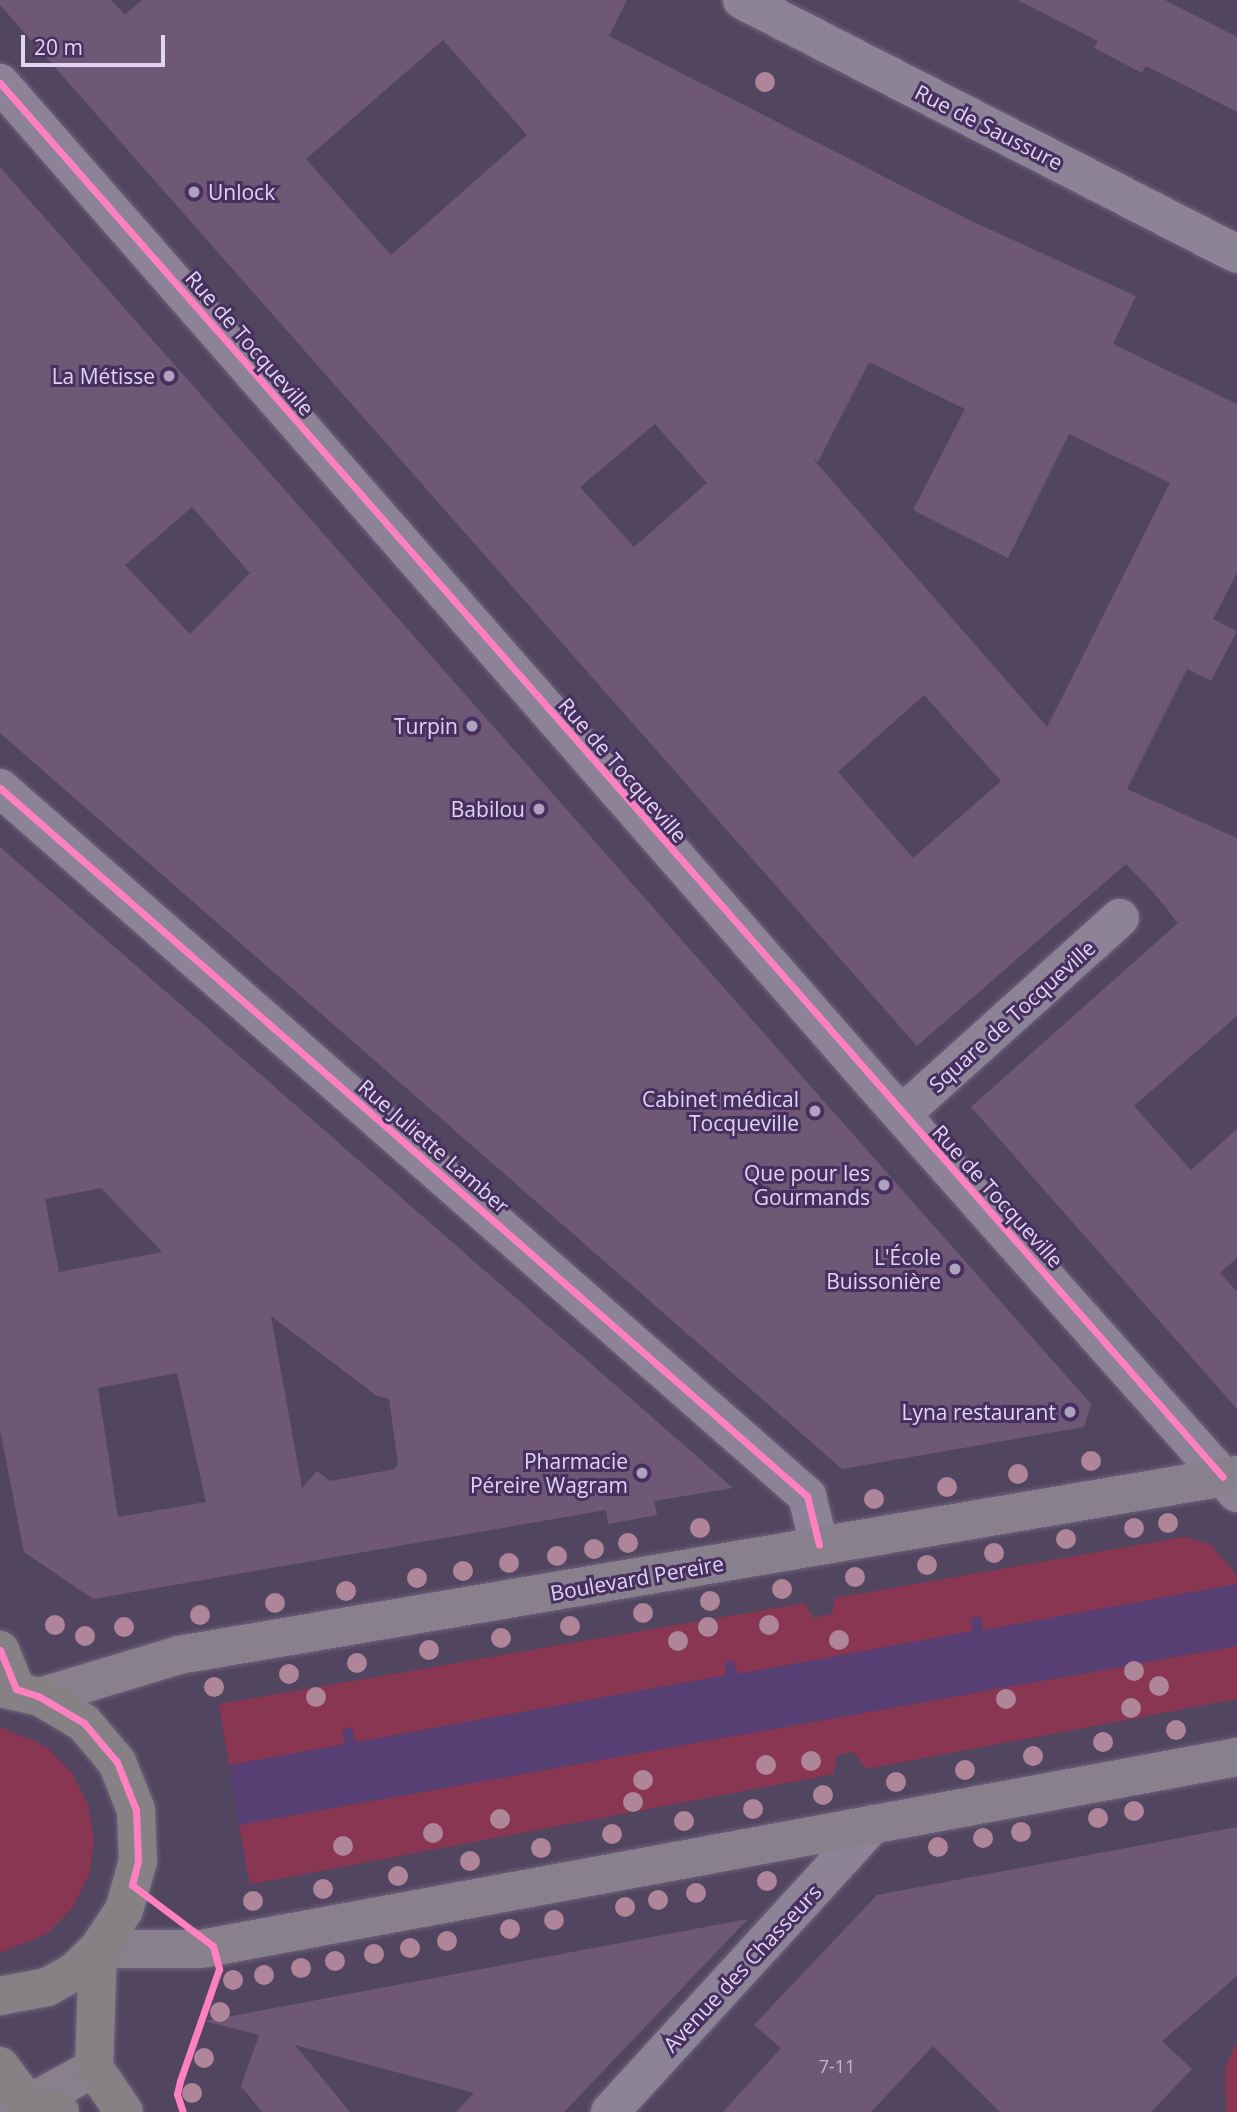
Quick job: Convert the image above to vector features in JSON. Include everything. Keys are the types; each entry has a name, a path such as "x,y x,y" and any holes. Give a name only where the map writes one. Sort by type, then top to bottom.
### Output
{"main road":[{"name":"Boulevard Pereire","path":"19,1691 178,1655 819,1545 1232,1482"},
{"path":"0,1650 19,1691 93,1733 117,1762 136,1810 135,1873 124,1910 98,1948 74,1972 47,1987 0,1996"},
{"path":"98,1948 201,1948 1237,1756"},
{"path":"98,1948 94,2068 124,2112"},
{"path":"0,2066 34,2110 94,2068"}],"street":[{"name":"Rue de Saussure","path":"742,0 1237,254"},
{"name":"Rue de Tocqueville","path":"0,83 902,1114 1232,1482"},
{"name":"Rue Juliette Lamber","path":"0,788 807,1496 819,1545"},
{"name":"Square de Tocqueville","path":"902,1114 1121,918"},
{"name":"Avenue des Chasseurs","path":"610,2112 873,1824"}],"shaded area":[{"path":"1184,1537 1210,1544 1237,1575 1237,1584 983,1630 981,1616 971,1618 972,1631 738,1674 733,1660 725,1662 726,1675 356,1742 352,1727 342,1730 345,1744 229,1765 219,1704 804,1603 814,1618 832,1614 835,1598"},
{"path":"1237,1584 1237,1646 239,1825 229,1765 345,1744 342,1730 353,1727 356,1742 725,1675 725,1662 733,1660 738,1674 972,1631 971,1618 981,1616 984,1630"},
{"path":"1237,1646 1237,1699 866,1769 854,1752 837,1755 834,1774 251,1884 248,1875 239,1825"},
{"path":"0,1727 47,1747 72,1773 88,1805 94,1840 89,1875 73,1907 48,1933 0,1953"},
{"path":"1237,2042 1237,2112 1226,2112 1225,2068"}],"building":[{"path":"0,0 111,0 125,15 142,0 627,0 609,36 967,219 1136,296 1113,344 1237,404 1237,573 1213,619 1237,631 1211,681 1187,669 1127,789 1237,838 1237,1016 1134,1106 1191,1170 1237,1129 1237,1258 1220,1273 1237,1292 1237,1409 971,1107 1178,923 1153,892 1126,864 917,1046 0,5","holes":["443,40 527,135 391,255 306,159","869,362 965,409 913,510 1008,558 1069,434 1170,483 1047,727 813,459 818,462","655,424 707,483 634,547 580,487","924,695 1001,781 913,858 838,772"]},
{"path":"1017,0 1165,0 1237,37 1237,112 1146,66 1142,73 1094,48 1098,41"},
{"path":"0,167 1091,1404 1084,1427 842,1469 0,733","holes":["192,507 250,573 190,634 125,565"]},
{"path":"0,847 733,1488 654,1501 657,1515 608,1524 606,1510 93,1599 24,1552 0,1430","holes":["101,1188 162,1252 59,1272 45,1199","271,1316 377,1396 389,1399 398,1464 395,1469 330,1481 317,1471 302,1488","177,1373 206,1502 118,1517 98,1388"]},
{"path":"1237,1827 1237,1976 1162,2041 1192,2069 1151,2112 1000,2112 933,2046 871,2112 723,2112 781,2048 754,2025 877,1895"},
{"path":"748,1919 564,2112 456,2112 474,2093 295,2045 350,2112 262,2112 241,2086 259,2035 205,2021"}],"cycle path":[{"path":"0,83 1223,1477"},
{"path":"0,788 807,1496 819,1545"},
{"path":"0,1650 16,1689 40,1697 84,1723 117,1762 136,1810 138,1861 132,1885 213,1946 219,1969 180,2081 177,2094 183,2112"}],"place":[{"name":"Unlock","path":"194,192"},
{"name":"La Métisse","path":"169,376"},
{"name":"Turpin","path":"472,726"},
{"name":"Babilou","path":"539,809"},
{"name":"Cabinet médical Tocqueville","path":"815,1111"},
{"name":"Que pour les Gourmands","path":"884,1185"},
{"name":"L'École Buissonière","path":"955,1269"},
{"name":"Lyna restaurant","path":"1070,1412"},
{"name":"Pharmacie Péreire Wagram","path":"642,1473"}]}
